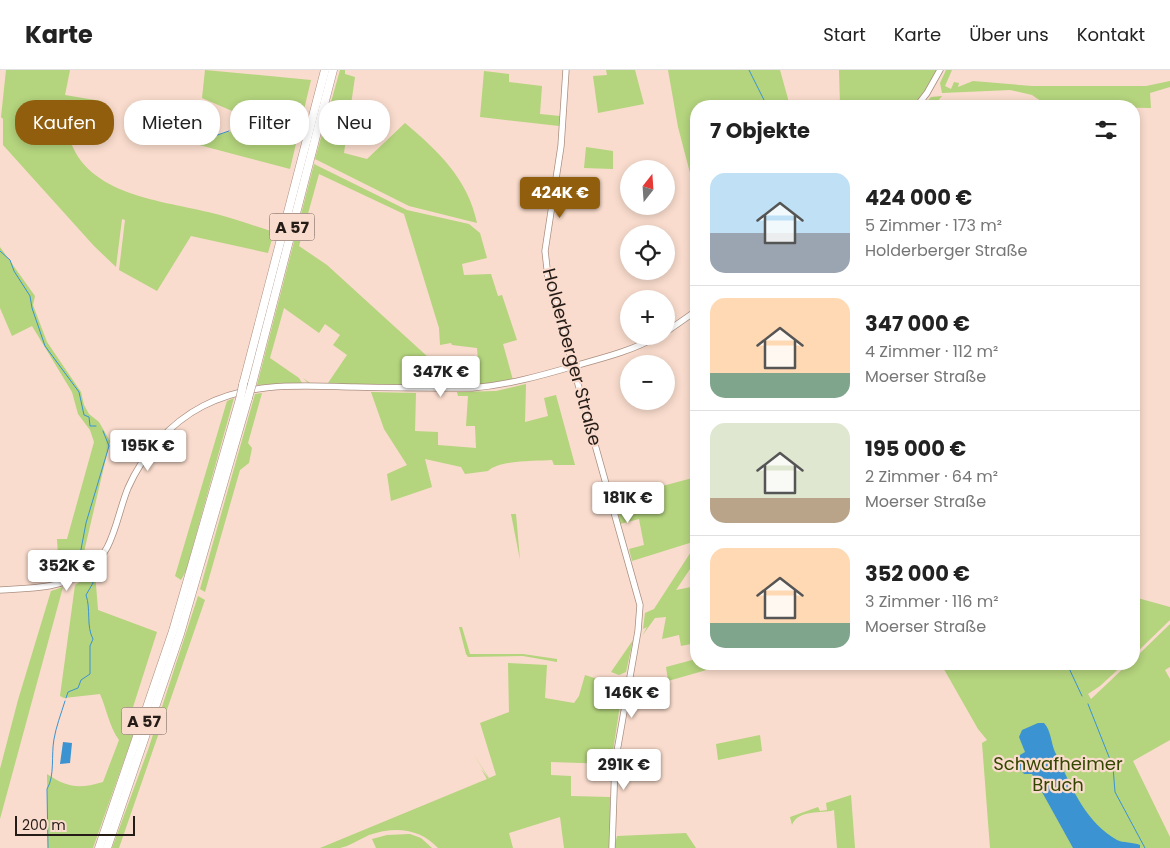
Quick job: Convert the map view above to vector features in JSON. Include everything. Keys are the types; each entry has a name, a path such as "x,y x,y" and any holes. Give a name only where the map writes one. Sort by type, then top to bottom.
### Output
{"highway":[{"name":"A 57","path":"99,848 192,582 244,398 325,70"},
{"name":"A 57","path":"247,384 333,70"},
{"name":"A 57","path":"107,848 158,702 188,594"}],"street":[{"name":"Holderberger Straße","path":"566,70 561,146 545,251 551,290 640,605 638,631 615,763 612,848"},
{"path":"922,100 940,70"},
{"path":"675,326 690,315"},
{"path":"0,590 51,586 75,578 92,568 108,546 130,484 146,456 173,426 190,414 223,396 244,390 274,386 472,388 526,380 618,354 638,345"}],"green space":[{"path":"6,70 70,70 65,95 95,100 15,100 15,145 73,145 76,153 88,169 124,191 145,198 224,216 274,232 268,253 191,236 157,291 119,270 125,220 122,219 116,267 94,246 3,145 3,119 1,117"},
{"path":"205,70 311,80 306,100 230,100 230,110 220,106 220,100 202,98"},
{"path":"340,70 345,70 345,74 355,77 352,100 332,100"},
{"path":"606,70 635,70 644,104 598,113 593,76 607,75"},
{"path":"668,70 780,70 788,100 690,100 690,173 678,127"},
{"path":"839,70 937,70 926,92 919,100 840,100"},
{"path":"946,70 952,70 945,86 951,89 954,82 959,83 958,87 973,81 1032,86 1146,86 1170,81 1170,87 1150,93 1151,108 1140,108 1140,100 1039,100 1032,95 1010,90 942,93 940,83"},
{"path":"484,71 509,74 509,82 542,86 540,114 560,116 559,126 480,117"},
{"path":"942,96 939,100 928,100 931,97"},
{"path":"405,123 440,155 459,179 473,207 477,223 409,206 315,159 319,145 345,145 344,153 367,159 382,145 390,145 390,137"},
{"path":"230,132 230,145 296,145 290,169 199,145 220,145 220,134"},
{"path":"586,147 613,151 613,169 584,168"},
{"path":"314,164 407,210 469,224 480,233 487,258 462,264 464,275 491,274 498,296 502,295 517,340 503,344 513,380 480,384 477,348 452,345 451,343 440,345 439,328 404,214 319,174 299,246 327,265 440,368 414,368 415,384 437,386 309,384 303,378 310,383 328,383 347,355 333,345 340,335 325,324 319,333 284,308 270,358 299,378 302,383 257,385"},
{"path":"0,247 35,296 33,305 47,342 81,392 84,405 89,414 99,422 110,441 84,552 90,562 69,573 73,567 70,559 58,555 57,539 67,539 94,442 90,430 78,414 72,392 32,326 12,336 0,308"},
{"path":"526,384 525,422 548,416 544,398 556,395 575,465 554,465 552,460 518,462 493,467 488,471 465,474 461,467 425,459 432,487 391,501 387,474 407,465 384,429 371,392 416,393 415,431 438,432 438,445 476,448 475,426 466,426 468,396 458,396 457,392 496,391"},
{"path":"262,393 248,443 252,448 249,463 240,470 205,592 200,589 255,394"},
{"path":"234,398 186,571 181,580 175,576 227,401"},
{"path":"690,479 690,543 632,561 629,549 644,545 639,519 620,524 616,502 629,498 629,495"},
{"path":"511,514 516,514 520,560"},
{"path":"690,553 690,569 676,590 690,587 690,644 681,646 679,635 662,639 666,617 655,618 642,636 647,627 643,629 645,613 654,609"},
{"path":"95,572 98,610 157,632 126,729 133,735 93,848 48,848 47,774 61,782 74,786 87,786 103,782 119,740 110,724 100,694 64,698 60,696 75,585"},
{"path":"63,587 0,819 0,769 18,700 51,591"},
{"path":"198,596 205,600 119,848 112,848 148,750"},
{"path":"1140,599 1170,607 1170,620 1140,649"},
{"name":"Schwafheimer Bruch","path":"1170,624 1170,667 1165,670 1170,679 1170,740 1133,761 1170,837 1170,848 990,848 982,743 987,740 978,729 944,670 1117,670 1088,694 1091,699 1122,670 1140,670 1140,653"},
{"path":"459,627 462,627 470,654 523,654 557,659 557,662 523,656 468,657"},
{"path":"633,640 626,672 619,675 611,672"},
{"path":"690,661 690,670 706,670 668,681 666,667"},
{"path":"508,663 547,665 545,698 574,703 579,696 585,675 613,684 622,692 611,764 551,762 551,775 571,776 571,796 610,797 611,838 609,848 564,848 560,817 509,833 513,848 438,848 431,841 415,833 388,830 369,835 340,848 320,848 487,779 481,769 489,779 474,755 489,778 496,775 480,723 509,712"},
{"path":"760,735 762,751 718,760 716,744"},
{"path":"851,795 855,848 837,848 834,810 799,816 792,825 790,817 818,807 820,811 827,810 826,803"},
{"path":"686,833 696,848 614,848 617,836"},
{"path":"410,834 421,838 432,848 376,848 372,839 387,835"}],"water":[{"path":"1038,723 1044,723 1046,726 1055,752 1079,801 1095,822 1117,840 1140,845 1140,848 1073,848 1032,774 1024,774 1016,765 1020,755 1025,752 1019,737 1022,730"},
{"path":"63,742 72,743 70,763 60,764"}],"waterway":[{"path":"749,70 764,100"},
{"path":"220,134 229,131"},
{"path":"0,251 10,260 14,271 30,296 32,308 45,346 79,392 84,415 89,417 90,426 96,426"},
{"path":"83,567 79,560 86,523 109,446 103,431"},
{"path":"66,698 68,692 78,688 81,680 90,674 90,646 93,639 86,595 93,583 92,579"},
{"path":"1070,670 1082,696"},
{"path":"48,848 47,789 51,778 55,734 65,701"},
{"path":"1088,704 1113,767 1115,792 1145,848"}]}
